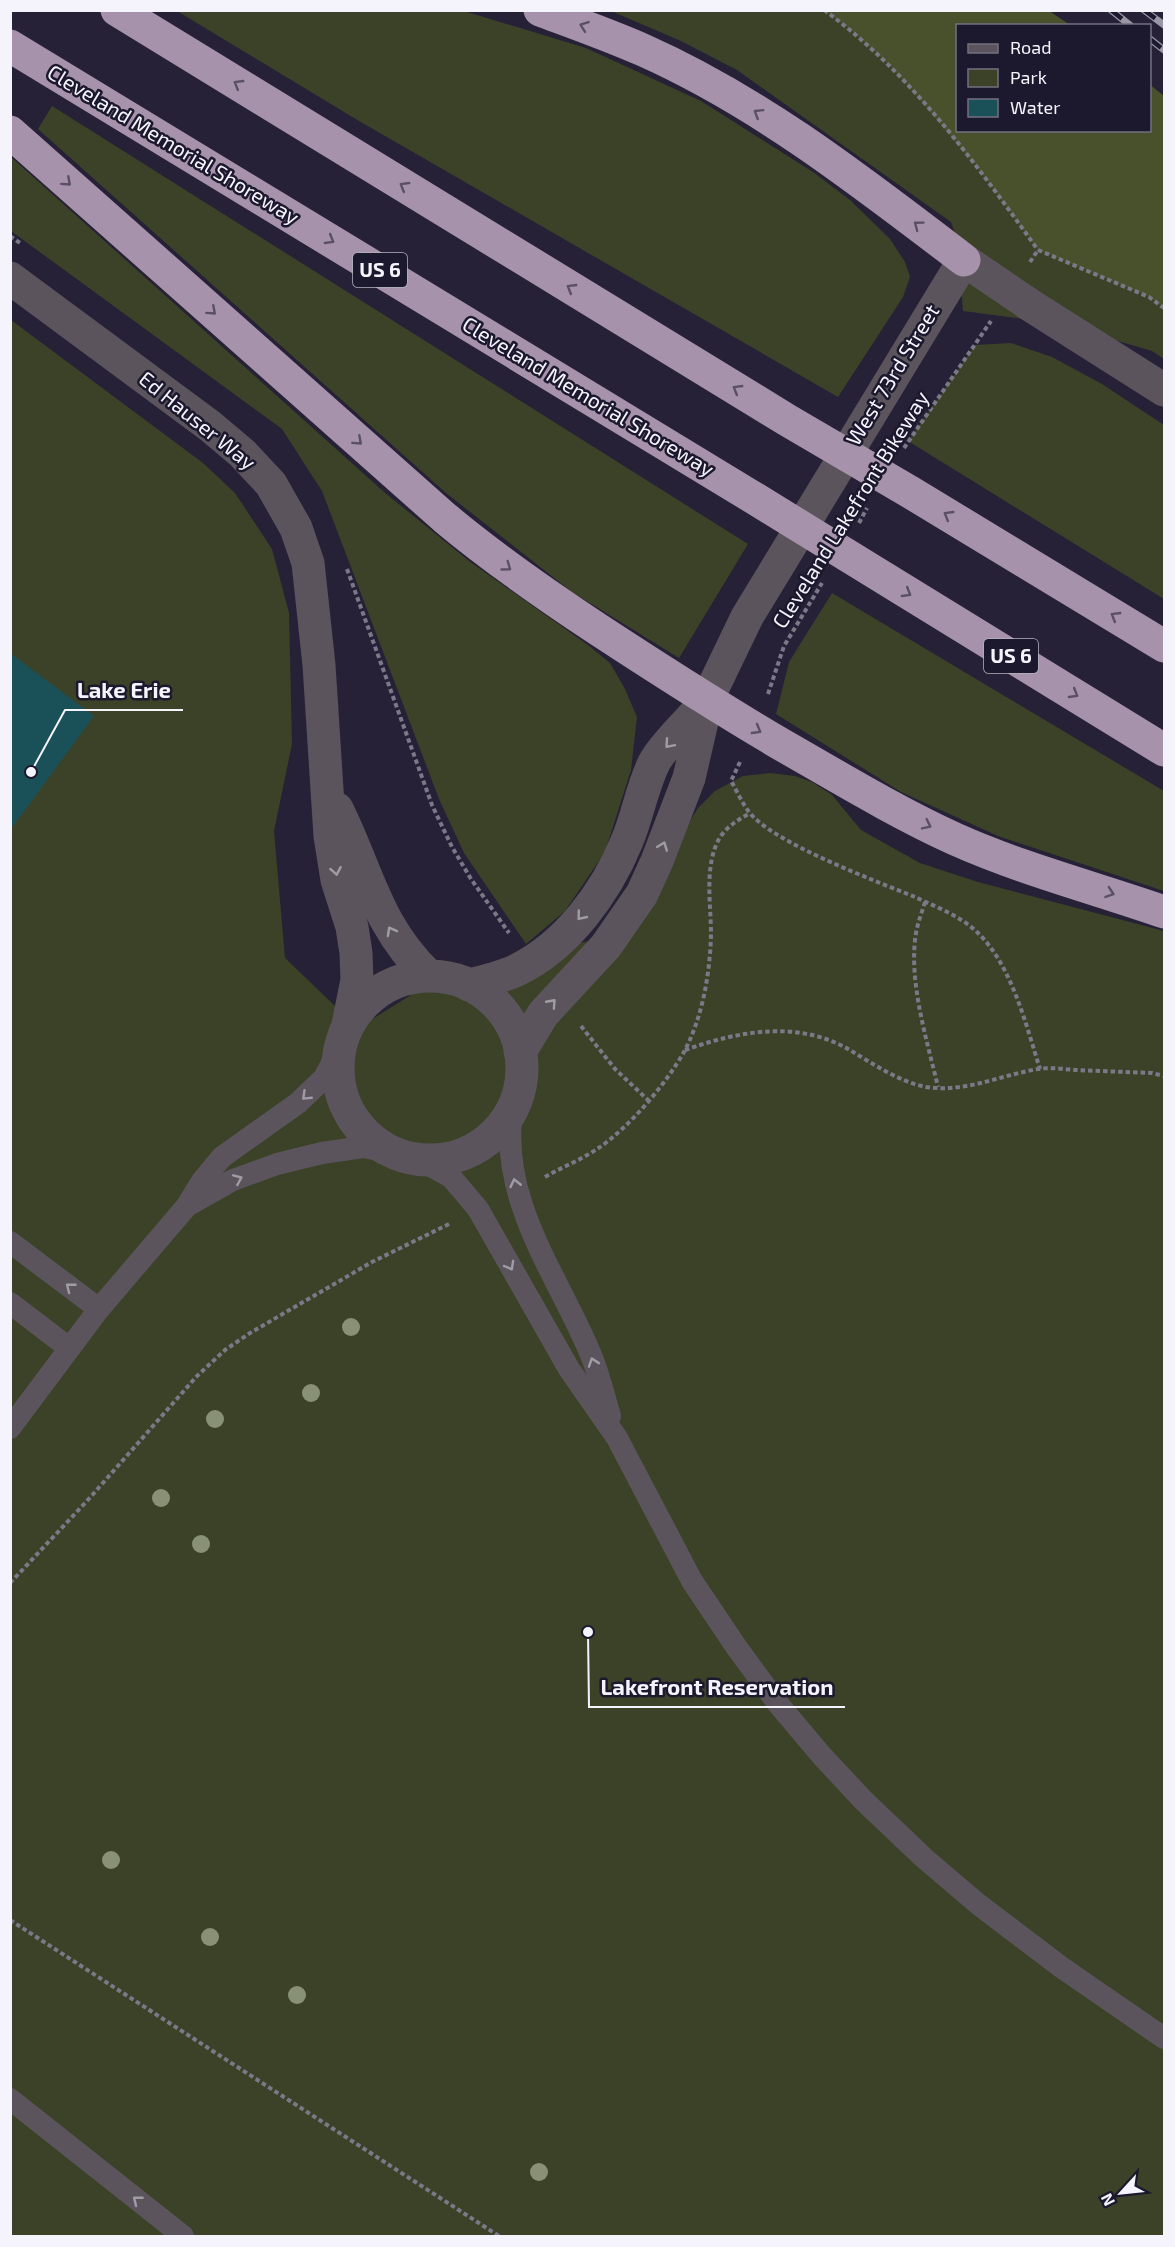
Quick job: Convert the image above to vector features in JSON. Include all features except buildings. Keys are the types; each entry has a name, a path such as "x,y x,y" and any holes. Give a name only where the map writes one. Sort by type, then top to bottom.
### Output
{"highway":[{"path":"117,10 787,420 1164,646"},
{"path":"540,10 644,51 736,101 864,184 964,260"},
{"name":"Cleveland Memorial Shoreway","path":"10,46 1164,750"},
{"path":"10,132 484,551 593,626 707,700 914,819 1000,857 1164,912"}],"street":[{"path":"964,260 1164,390"},
{"name":"West 73rd Street","path":"520,1052 543,1014 606,946 642,894 689,778 707,700 747,617 964,260"},
{"name":"Ed Hauser Way","path":"10,278 210,426 242,453 271,484 296,528 308,563 320,665 330,836 337,880 352,927 356,953 357,980 344,1037"},
{"name":"West 73rd Street","path":"469,985 516,971 554,945 572,928 603,888 616,866 628,840 655,761 707,700"},
{"path":"328,792 350,837 376,902 395,938 411,960 429,976"},
{"path":"429,976 449,978 469,985 493,1001 511,1024 520,1052 521,1082 512,1110 494,1134 473,1150 447,1159 407,1157 373,1141 355,1122 347,1107 338,1074 344,1037 362,1005 381,989 404,979 429,976"}],"lane":[{"path":"10,1428 99,1309 186,1207 202,1181 222,1157 298,1103 324,1078 344,1037"},
{"path":"512,1110 509,1130 510,1156 517,1191 534,1237 592,1356 616,1438"},
{"path":"186,1207 233,1180 277,1164 322,1153 363,1147 407,1157 451,1177 478,1209 558,1351 616,1438 692,1581 779,1705 822,1755 924,1858 978,1904 1061,1967 1164,2038"},
{"path":"10,1242 99,1309"},
{"path":"10,1303 69,1348"},
{"path":"10,2099 183,2236"}],"path":[{"path":"824,10 850,29 885,61 916,95 980,171 1038,250 1149,297 1164,308"},
{"name":"Cleveland Lakefront Bikeway","path":"902,452 975,345"},
{"name":"Cleveland Lakefront Bikeway","path":"858,523 871,502"},
{"name":"Cleveland Lakefront Bikeway","path":"766,699 784,645 827,574"},
{"path":"731,781 750,813 768,828 793,843 945,911 977,931 993,949 1008,979 1040,1069"},
{"path":"539,1180 597,1149 618,1133 648,1100 685,1050 697,1019 708,974 712,858 719,839 732,824 750,813"},
{"path":"925,902 916,933 914,966 922,1017 938,1087"},
{"path":"575,1019 615,1069 648,1100"},
{"path":"685,1050 719,1038 750,1032 802,1033 826,1038 925,1087 952,1088 978,1084 1040,1069 1152,1073 1164,1076"},
{"path":"10,1583 87,1501 197,1376 242,1338 372,1262 456,1220"},
{"path":"10,1920 499,2236"}],"green space":[{"path":"177,11 464,11 586,48 701,101 813,172 850,200 890,239 905,262 910,277 903,297 838,397 359,121"},
{"path":"611,11 1049,11 1068,24 956,24 956,132 1151,132 1151,86 1164,96 1164,359 1152,351 1060,324 963,311 957,239 951,222 737,70 681,41"},
{"path":"52,106 748,544 679,658 572,592 446,493 38,129"},
{"path":"11,157 384,492 469,561 610,663 637,717 631,770 605,852 565,911 526,944 464,853 439,799 322,491 282,429 11,231"},
{"path":"11,320 203,463 235,493 272,549 289,613 292,744 274,831 285,958 358,1028 419,990 486,964 634,931 683,832 698,808 715,791 743,776 770,773 795,776 812,782 832,795 861,830 920,863 978,882 1164,931 1164,2236 11,2236"},
{"path":"1011,343 1052,357 1102,384 1164,425 1164,599 908,441 975,345"},
{"path":"832,593 1164,791 1164,891 998,836 901,792 776,714 789,662"}],"shaded area":[{"path":"824,11 1049,11 1068,24 956,24 956,132 1151,132 1151,86 1164,96 1164,308 1149,297 1038,250 980,171 916,95 885,61 850,29"}],"water":[{"path":"11,654 94,716 11,829"}],"railway":[{"path":"1111,10 1128,24"},
{"path":"1144,10 1164,25"},
{"path":"1151,40 1164,50"}],"place":[{"name":"Lake Erie","path":"31,772"},
{"name":"Lakefront Reservation","path":"588,1632"}]}
